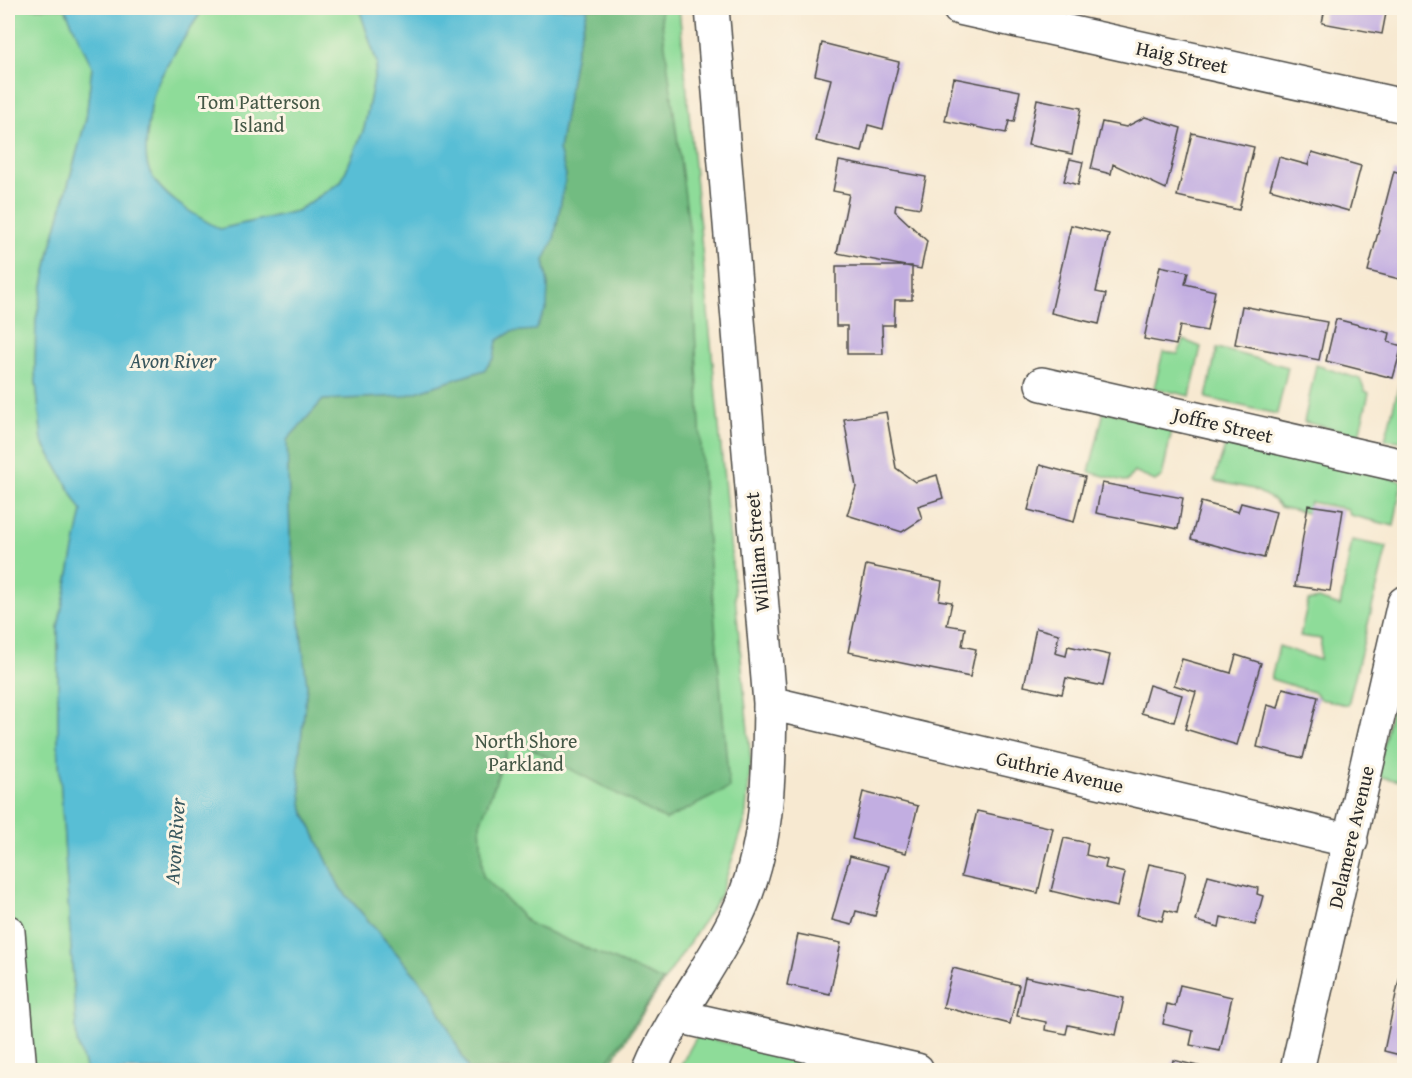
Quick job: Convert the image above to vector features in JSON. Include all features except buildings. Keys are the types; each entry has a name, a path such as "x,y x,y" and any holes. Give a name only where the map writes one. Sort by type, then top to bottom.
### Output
{"street":[{"name":"William Street","path":"650,1071 677,1016 738,914 763,835 769,776 770,703 712,8"},
{"name":"Haig Street","path":"959,8 1404,106"},
{"name":"Joffre Street","path":"1042,384 1404,466"},
{"name":"Delamere Avenue","path":"1297,1071 1404,603"},
{"name":"Guthrie Avenue","path":"770,703 1351,841"},
{"path":"8,932 20,1071"},
{"path":"677,1016 917,1071"}],"green space":[{"path":"8,8 65,8 92,66 86,119 51,247 36,320 35,372 42,441 82,511 58,627 58,744 77,1042 86,1070 8,1070"},
{"name":"Tom Patterson Island","path":"204,8 359,8 377,63 364,129 341,182 297,211 220,229 166,194 151,174 147,163 146,147 149,116 155,90 170,60"},
{"name":"North Shore Parkland","path":"588,8 679,8 751,762 745,821 720,896 609,1065 608,1070 469,1070 430,992 340,888"},
{"name":"North Shore Parkland","path":"588,8 660,8 690,234 703,482 729,788 666,820 512,738 480,824 483,876 530,924 663,981 602,1070 469,1070 430,992 340,888 303,810 298,767 307,686 290,535 287,440 323,400 404,396 484,370 494,358 497,341 511,332 548,286 544,260 554,239 566,175 559,150 576,50"},
{"path":"1184,340 1201,347 1190,396 1154,388 1163,352 1178,354"},
{"path":"1217,348 1288,367 1277,414 1206,398"},
{"path":"1316,365 1360,379 1365,391 1369,393 1359,435 1304,422"},
{"path":"1400,381 1404,382 1404,441 1385,440"},
{"path":"1104,411 1173,425 1162,477 1155,481 1134,472 1127,482 1089,472"},
{"path":"1228,437 1402,481 1394,526 1350,515 1348,509 1310,502 1307,513 1280,507 1274,500 1253,489 1214,481"},
{"path":"1352,540 1387,547 1348,705 1320,699 1316,693 1271,679 1279,646 1320,660 1321,639 1300,636 1308,601 1318,599 1340,606"},
{"path":"1396,687 1404,689 1404,782 1377,776"},
{"path":"697,1036 815,1062 813,1070 678,1070"}],"water":[{"name":"Avon River","path":"65,8 204,8 170,60 155,90 148,126 146,156 151,174 166,194 220,229 297,211 341,182 364,129 377,63 359,8 588,8 576,50 559,150 566,175 554,239 544,260 548,286 547,307 535,330 511,332 497,341 494,358 484,370 404,396 323,400 287,440 290,535 307,686 298,767 303,810 340,888 430,992 469,1070 86,1070 77,1042 58,744 58,627 82,511 42,441 35,372 36,320 51,247 86,119 92,67"}]}
